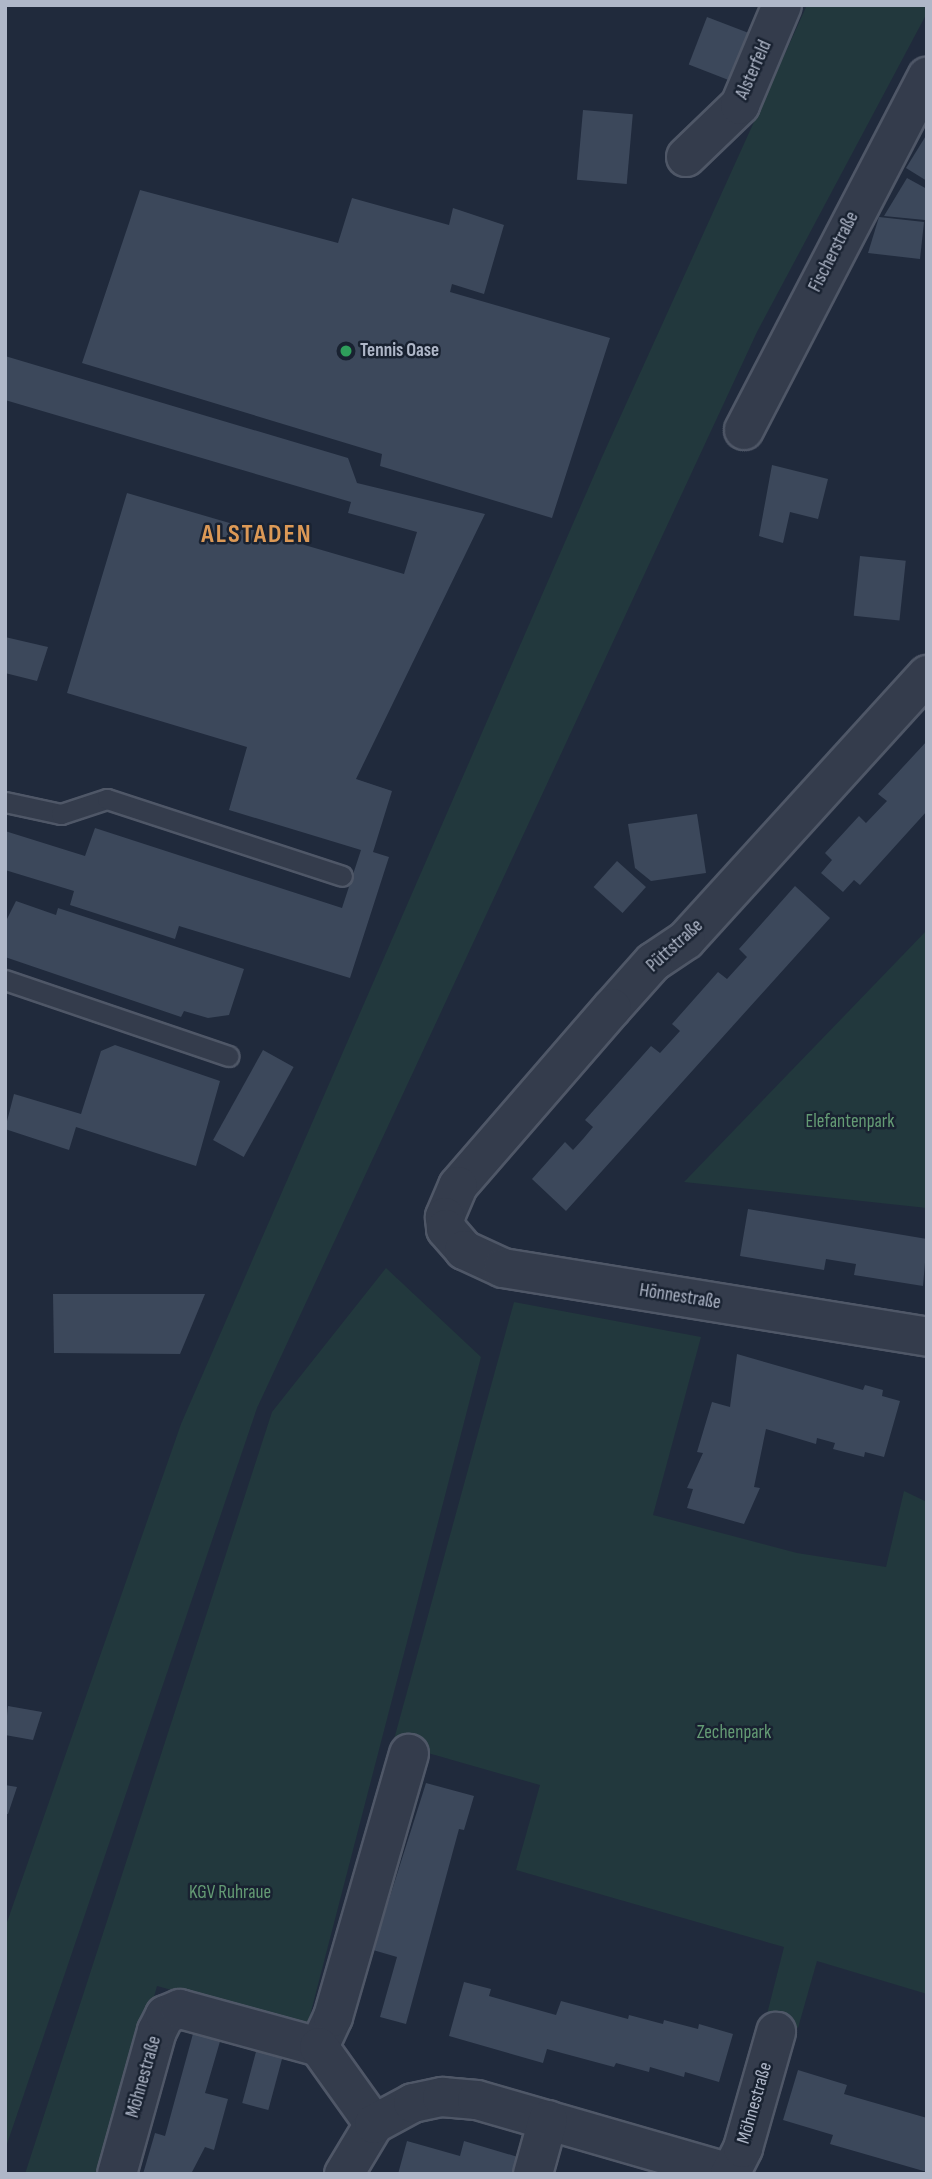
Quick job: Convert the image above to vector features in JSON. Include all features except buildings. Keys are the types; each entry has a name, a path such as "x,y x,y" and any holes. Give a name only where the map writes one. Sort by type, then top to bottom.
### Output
{"street":[{"name":"Alsterfeld","path":"686,157 740,105 782,5"},
{"name":"Fischerstraße","path":"744,430 927,76"},
{"name":"Püttstraße","path":"446,1229 449,1200 458,1186 653,962 687,940 927,675"},
{"name":"Hönnestraße","path":"446,1229 470,1255 503,1268 927,1337"},
{"path":"344,2174 374,2124 319,2047 333,2017 409,1754"},
{"name":"Möhnestraße","path":"117,2174 165,2015 189,2010 319,2047"},
{"name":"Möhnestraße","path":"374,2124 413,2104 442,2097 477,2100 731,2173 743,2148 776,2032"},
{"path":"533,2174 548,2120"}],"lane":[{"path":"5,802 61,814 107,799 342,876"},
{"path":"5,980 228,1056"}],"green space":[{"path":"807,5 927,5 927,13 757,332 257,1408 5,2150 5,1928 181,1424 602,457"},
{"name":"Elefantenpark","path":"927,930 927,1208 684,1182"},
{"name":"KGV Ruhraue","path":"386,1268 481,1357 307,2027 157,1986 105,2174 25,2174 272,1412"},
{"name":"Zechenpark","path":"514,1302 701,1337 653,1515 797,1553 886,1567 904,1491 927,1502 927,1994 817,1961 798,2028 766,2018 784,1947 516,1870 540,1785 393,1743"}],"place":[{"name":"Tennis Oase","path":"346,351"}],"district":[{"name":"ALSTADEN","path":"257,535"}]}
